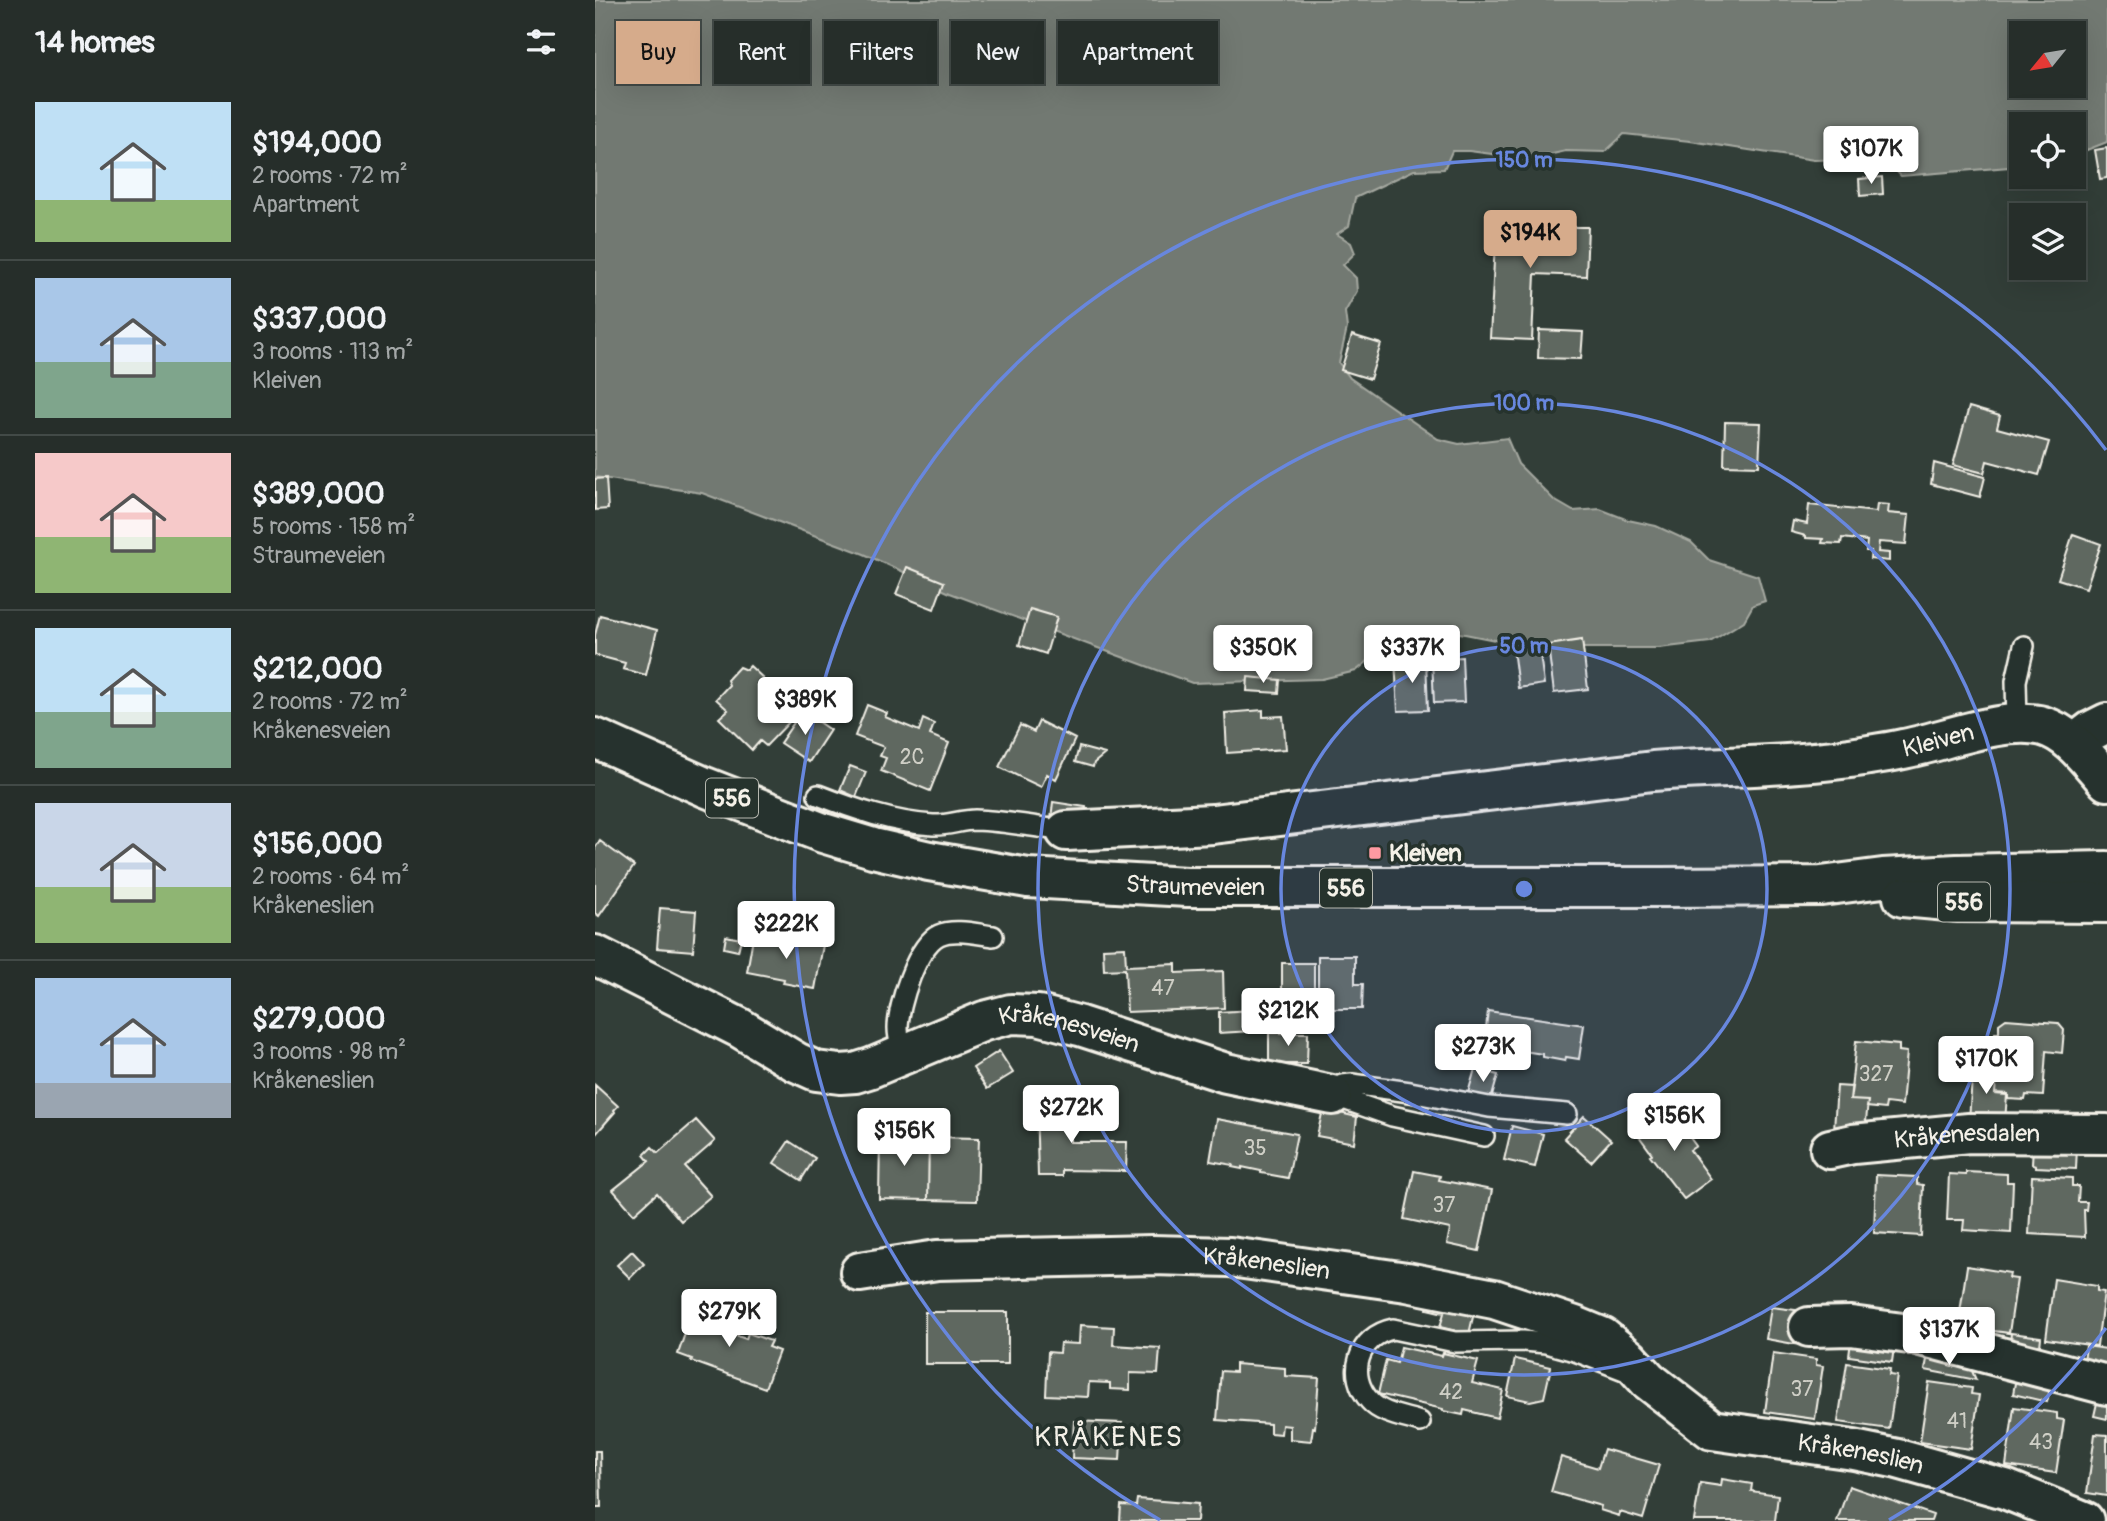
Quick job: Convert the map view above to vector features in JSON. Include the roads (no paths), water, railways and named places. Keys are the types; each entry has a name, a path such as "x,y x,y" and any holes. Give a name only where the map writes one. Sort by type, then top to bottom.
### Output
{"street":[{"name":"Kleiven","path":"1066,831 1213,824 1653,771 1809,762 1903,749 2017,723 2045,727 2059,733 2074,744 2107,781"},
{"path":"2074,744 2107,723"},
{"name":"Straumeveien","path":"595,738 705,788 823,833 929,861 1028,878 1200,887 1821,886 1959,902 2107,903"},
{"name":"Straumeveien","path":"1821,886 1883,878 1957,874 2107,871"},
{"name":"Kråkenesveien","path":"595,956 728,1022 796,1062 817,1071 855,1073 984,1021 1022,1013 1080,1026 1226,1073 1332,1096"},
{"name":"Kråkenesdalen","path":"1830,1149 1853,1144 1969,1133 2107,1134"},
{"name":"Kråkeneslien","path":"860,1272 937,1260 1152,1255 1230,1257 1406,1282 1494,1299 1576,1325 1602,1337 1629,1359 1648,1380 1712,1430 1854,1450 1898,1459 2005,1489 2084,1521"},
{"path":"1809,1327 1851,1326 1917,1335 2107,1385"}],"lane":[{"path":"2017,723 2016,681 2024,646"},
{"path":"818,795 904,822 936,826 966,820 985,820 1066,831"},
{"path":"903,1055 899,1039 900,1009 910,979 929,942 949,932 993,936"},
{"path":"1484,1136 1392,1116 1332,1096 1334,1090 1342,1085 1352,1084 1489,1107 1567,1114"},
{"name":"Kråkeneslien","path":"1420,1422 1380,1409 1370,1402 1362,1390 1357,1375 1361,1350 1367,1342 1385,1331 1393,1329 1455,1342 1546,1343 1575,1351 1648,1380"}],"place":[{"name":"Kleiven","path":"1375,853"}],"district":[{"name":"KRÅKENES","path":"1109,1436"}]}
